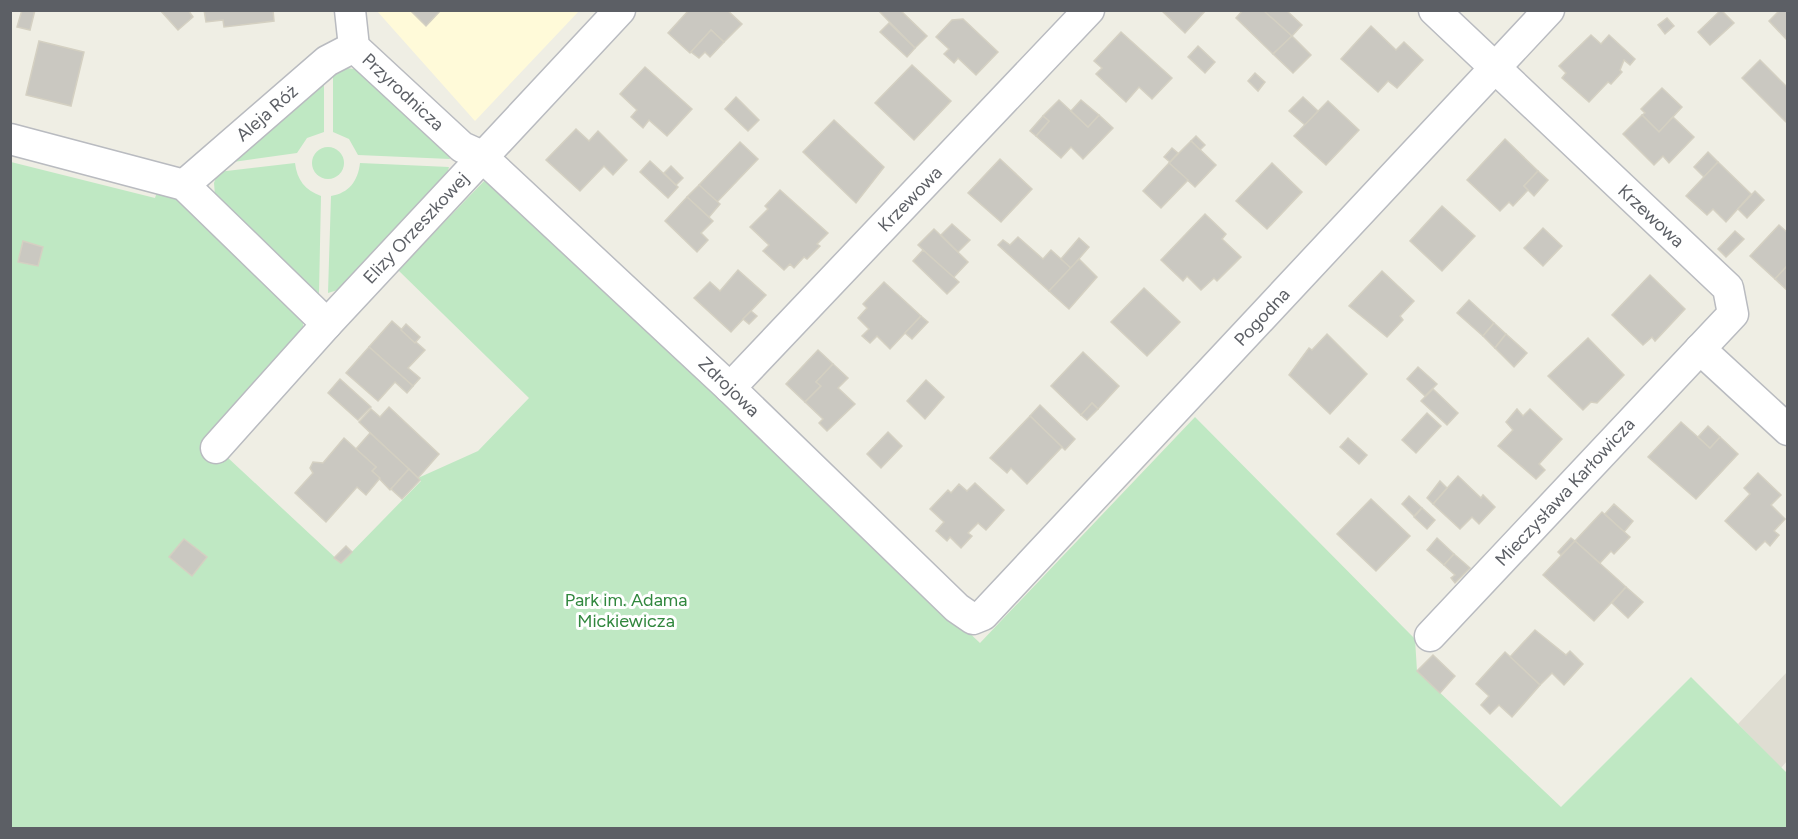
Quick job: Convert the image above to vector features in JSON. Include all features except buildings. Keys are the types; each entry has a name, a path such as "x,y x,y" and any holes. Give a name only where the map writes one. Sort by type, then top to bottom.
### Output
{"street":[{"name":"Przyrodnicza","path":"351,10 354,47 462,147 482,156"},
{"name":"Elizy Orzeszkowej","path":"216,448 327,324 620,10"},
{"name":"Krzewowa","path":"730,388 1089,10"},
{"name":"Krzewowa","path":"1434,10 1728,288 1732,314 1700,349"},
{"name":"Pogodna","path":"973,619 983,615 1549,10"},
{"name":"Aleja Róż","path":"184,185 327,61 354,47"},
{"path":"10,139 184,185 327,324"},
{"name":"Zdrojowa","path":"482,156 730,388 957,608 973,619"},
{"path":"1700,349 1788,430"},
{"name":"Mieczysława Karłowicza","path":"1430,636 1700,349"}],"shaded area":[{"path":"377,11 579,11 475,121"},
{"path":"1787,672 1787,761 1781,768 1738,724"}],"green space":[{"path":"347,68 361,70 449,155 450,159 358,155 349,139 333,132 333,71"},
{"path":"324,77 324,132 307,138 297,153 226,163"},
{"path":"328,147 339,152 344,163 339,174 328,179 317,174 312,163 317,152"},
{"name":"Park im. Adama Mickiewicza","path":"11,162 155,198 158,189 176,196 303,320 303,333 212,443 341,563 421,481 418,478 478,451 529,398 398,270 486,179 491,180 980,643 1195,417 1415,639 1417,671 1561,807 1691,677 1788,774 1787,828 11,828"},
{"path":"295,163 303,184 310,191 321,196 319,293 312,291 215,196 214,183 218,172"},
{"path":"360,163 449,167 446,178 341,289 328,293 331,196 343,192 352,185"}]}
